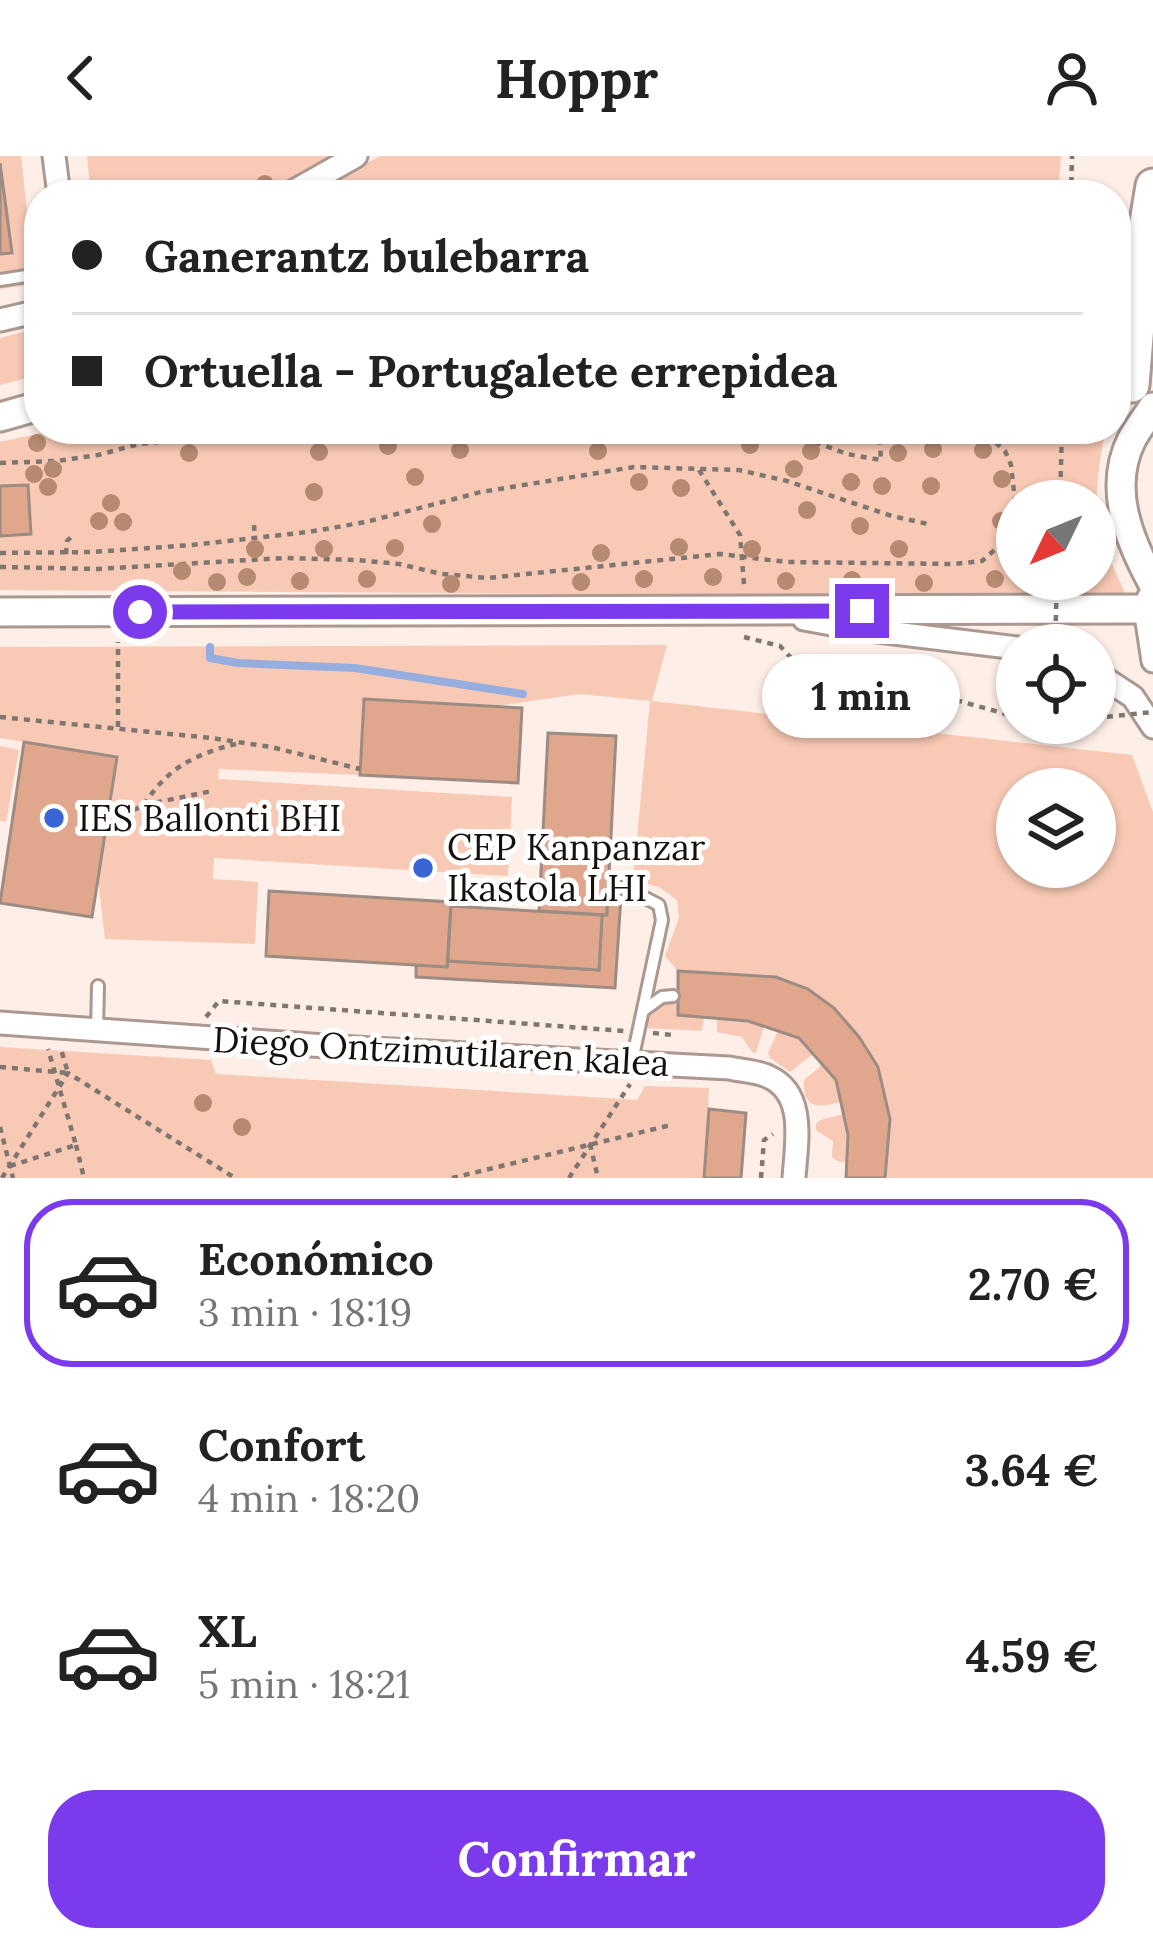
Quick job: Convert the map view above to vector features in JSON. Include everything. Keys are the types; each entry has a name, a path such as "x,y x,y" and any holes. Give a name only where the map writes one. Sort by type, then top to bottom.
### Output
{"main road":[{"path":"1138,391 1144,241 1153,186"},
{"path":"1131,268 1144,241"}],"street":[{"path":"313,180 356,156"},
{"path":"1131,436 1138,391"},
{"path":"1130,444 1122,476 1122,510 1150,601 1153,661"},
{"path":"0,612 753,620 1150,601"},
{"path":"753,620 996,645"},
{"path":"1116,686 1133,697 1153,727"},
{"name":"Diego Ontzimutilaren kalea","path":"0,1023 633,1070 730,1068 772,1077 787,1094 798,1115 794,1178"}],"lane":[{"path":"632,891 652,900 662,913 633,1070"},
{"path":"98,986 98,1029"},
{"path":"641,1012 673,996"}],"path":[{"path":"0,463 57,461 139,444"},
{"path":"820,444 881,460 880,444"},
{"path":"0,566 97,568 284,558 399,564 488,578 720,554 786,562 982,561 1007,539 1015,501 1011,464 996,444"},
{"path":"1061,480 1062,444"},
{"path":"0,553 66,554 256,539 366,522 481,492 634,467 739,470 928,524"},
{"path":"699,470 740,535 742,557"},
{"path":"576,477 578,487"},
{"path":"254,525 256,539"},
{"path":"66,554 71,536"},
{"path":"753,620 806,674 923,692 996,711"},
{"path":"118,642 118,728"},
{"path":"1116,716 1153,712"},
{"path":"0,717 242,742 360,769"},
{"path":"144,805 155,787 181,765 204,752 242,742"},
{"path":"112,821 144,805 212,790"},
{"path":"206,1017 219,1001 671,1035"},
{"path":"47,1047 84,1178"},
{"path":"2,1178 68,1072 61,1048"},
{"path":"0,1067 68,1072 236,1178"},
{"path":"569,1178 633,1070"},
{"path":"452,1178 671,1125"},
{"path":"0,1126 13,1178"},
{"path":"761,1178 764,1140 782,1129"},
{"path":"590,1144 598,1178"},
{"path":"10,1166 76,1145"}],"shaded area":[{"path":"0,156 21,156 24,286 0,289"},
{"path":"87,156 342,156 296,180 89,180"},
{"path":"380,156 1061,156 1059,180 338,180"},
{"path":"24,332 24,379 0,385 0,338"},
{"path":"24,437 24,444 1103,444 1098,480 996,480 996,597 0,590 0,442"},
{"path":"1116,572 1127,598 1116,598"},
{"path":"667,645 652,701 996,740 996,744 1132,755 1153,812 1153,1178 885,1178 878,1067 834,1008 808,989 776,978 678,971 665,956 679,918 677,900 659,887 633,880 650,701 580,694 496,706 364,699 360,775 219,769 218,779 512,797 508,876 214,858 213,879 258,882 255,944 105,939 98,879 117,757 0,738 0,647"},
{"path":"0,746 19,750 6,822 0,821"},
{"path":"678,998 679,1015 704,1017 702,1031 647,1028 648,1014"},
{"path":"717,1018 764,1026 756,1053 742,1037 717,1032"},
{"path":"778,1031 799,1038 813,1054 790,1072 768,1053"},
{"path":"0,1047 211,1060 216,1074 637,1100 645,1086 709,1088 704,1178 0,1178"},
{"path":"822,1065 836,1080 841,1102 819,1105 806,1097 804,1080"},
{"path":"844,1114 847,1162 832,1157 833,1141 816,1130 820,1120"}],"building":[{"path":"0,163 12,253 0,254"},
{"path":"28,485 31,534 0,536 0,486"},
{"path":"364,699 522,708 518,783 360,775"},
{"path":"548,733 616,736 607,915 539,911"},
{"path":"24,742 117,757 92,917 0,903"},
{"path":"608,880 622,881 615,988 416,977 416,965 447,967 448,961 599,970"},
{"path":"269,891 451,902 447,967 266,956"},
{"path":"451,906 602,915 599,970 448,961"},
{"path":"678,971 776,977 808,989 834,1008 878,1067 890,1119 885,1178 846,1178 848,1135 836,1080 799,1038 748,1021 678,1015"},
{"path":"709,1109 746,1113 741,1178 704,1178"}],"waterway":[{"path":"210,647 210,658 238,663 355,668 523,694"}],"place":[{"name":"IES Ballonti BHI","path":"54,818"},
{"name":"CEP Kanpanzar Ikastola LHI","path":"423,868"}],"route":[{"path":"140,612 862,611"}]}
